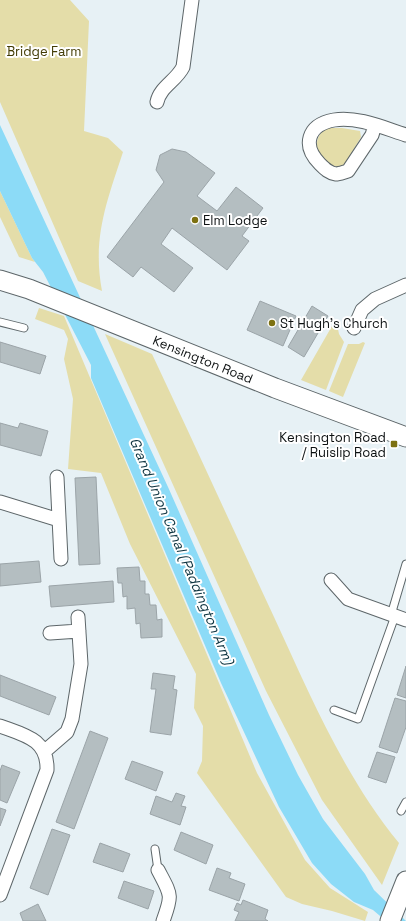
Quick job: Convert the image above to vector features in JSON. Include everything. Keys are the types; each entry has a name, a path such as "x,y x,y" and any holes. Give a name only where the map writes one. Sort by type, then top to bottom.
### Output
{"street":[{"path":"156,102 164,88 179,75 184,67 192,0"},
{"path":"375,125 372,135 348,171 336,174 327,171 316,159 308,146 311,134 319,125 334,120 353,120 375,125 406,136"},
{"name":"Kensington Road","path":"0,280 29,289 275,388 406,438"},
{"path":"354,328 362,310 375,299 406,285"},
{"path":"57,477 61,559"},
{"path":"0,502 59,520"},
{"path":"331,580 348,599 397,617"},
{"path":"45,751 67,732 72,719 81,664 78,617"},
{"path":"50,633 79,631"},
{"path":"0,726 34,739 45,751 48,762 47,770 0,895"},
{"path":"158,870 168,889 171,900 163,921"},
{"path":"390,921 406,882"}],"lane":[{"path":"0,322 24,328"},
{"path":"334,710 358,719 397,617 406,564"},
{"path":"401,811 406,802"},
{"path":"155,849 158,870"}],"green space":[{"name":"Bridge Farm","path":"0,0 70,0 89,21 84,131 108,138 123,152 107,204 100,237 99,272 102,291 78,281 0,102"},
{"path":"327,128 342,128 360,131 361,137 344,166 329,164 319,154 317,140"},
{"path":"0,191 35,262 19,257 0,217"},
{"path":"39,308 64,316 257,773 305,860 330,888 368,912 365,921 302,904 286,897 197,773 202,761 203,726 194,708 196,674 130,544 101,473 68,469 73,399 64,359 68,339 64,330 35,319"},
{"path":"332,326 338,329 344,342 326,390 301,380"},
{"path":"105,334 152,354 329,734 361,790 399,843 382,885 322,800 266,691"},
{"path":"363,342 365,343 343,397 329,391 348,344 359,344"}],"water":[{"name":"Grand Union Canal (Paddington Arm)","path":"0,125 168,487 269,715 298,775 323,819 365,874 374,890 406,921 386,921 373,910 354,902 331,884 312,863 279,807 221,683 91,378 91,365 43,272 32,258 0,191"}],"building":[{"name":"Elm Lodge","path":"172,149 186,152 215,173 197,196 217,211 236,187 263,208 242,236 249,241 227,270 172,228 161,244 193,268 174,292 141,267 133,277 107,257 164,182 156,170 160,155"},
{"name":"St Hugh's Church","path":"260,301 296,316 283,346 247,330"},
{"path":"312,306 328,316 304,357 288,347"},
{"path":"0,342 46,356 40,374 0,362"},
{"path":"0,423 18,428 20,423 48,431 41,456 0,445"},
{"path":"96,477 100,564 79,565 75,478"},
{"path":"39,561 41,582 0,586 0,564"},
{"path":"139,567 140,581 145,581 145,594 149,594 150,605 156,605 157,620 162,619 162,637 141,638 140,623 136,624 135,608 127,609 127,596 123,597 122,583 118,583 117,568"},
{"path":"113,581 114,602 51,607 49,586"},
{"path":"406,666 406,698 397,695"},
{"path":"153,673 175,676 173,689 177,690 171,735 150,732 156,689 151,689"},
{"path":"0,675 56,697 49,715 0,696"},
{"path":"395,698 406,701 406,727 397,753 379,747"},
{"path":"90,731 108,738 74,829 56,822"},
{"path":"377,752 395,757 386,783 368,777"},
{"path":"132,761 163,772 156,791 125,779"},
{"path":"2,765 20,772 7,803 0,800 0,771"},
{"path":"176,793 185,796 181,806 186,807 180,825 150,814 156,796 172,802"},
{"path":"0,808 6,810 0,826"},
{"path":"52,829 70,835 48,895 30,888"},
{"path":"181,832 213,845 206,864 174,850"},
{"path":"100,843 130,854 123,872 93,862"},
{"path":"217,868 231,873 229,878 245,884 239,901 209,890"},
{"path":"124,881 154,891 148,909 118,898"},
{"path":"243,900 268,910 265,919 268,921 235,921 239,912 234,910 237,903 241,905"},
{"path":"38,904 46,921 23,921 20,913"}],"place":[{"name":"Elm Lodge","path":"195,220"},
{"name":"St Hugh's Church","path":"272,323"},
{"name":"Kensington Road / Ruislip Road","path":"394,444"}]}
